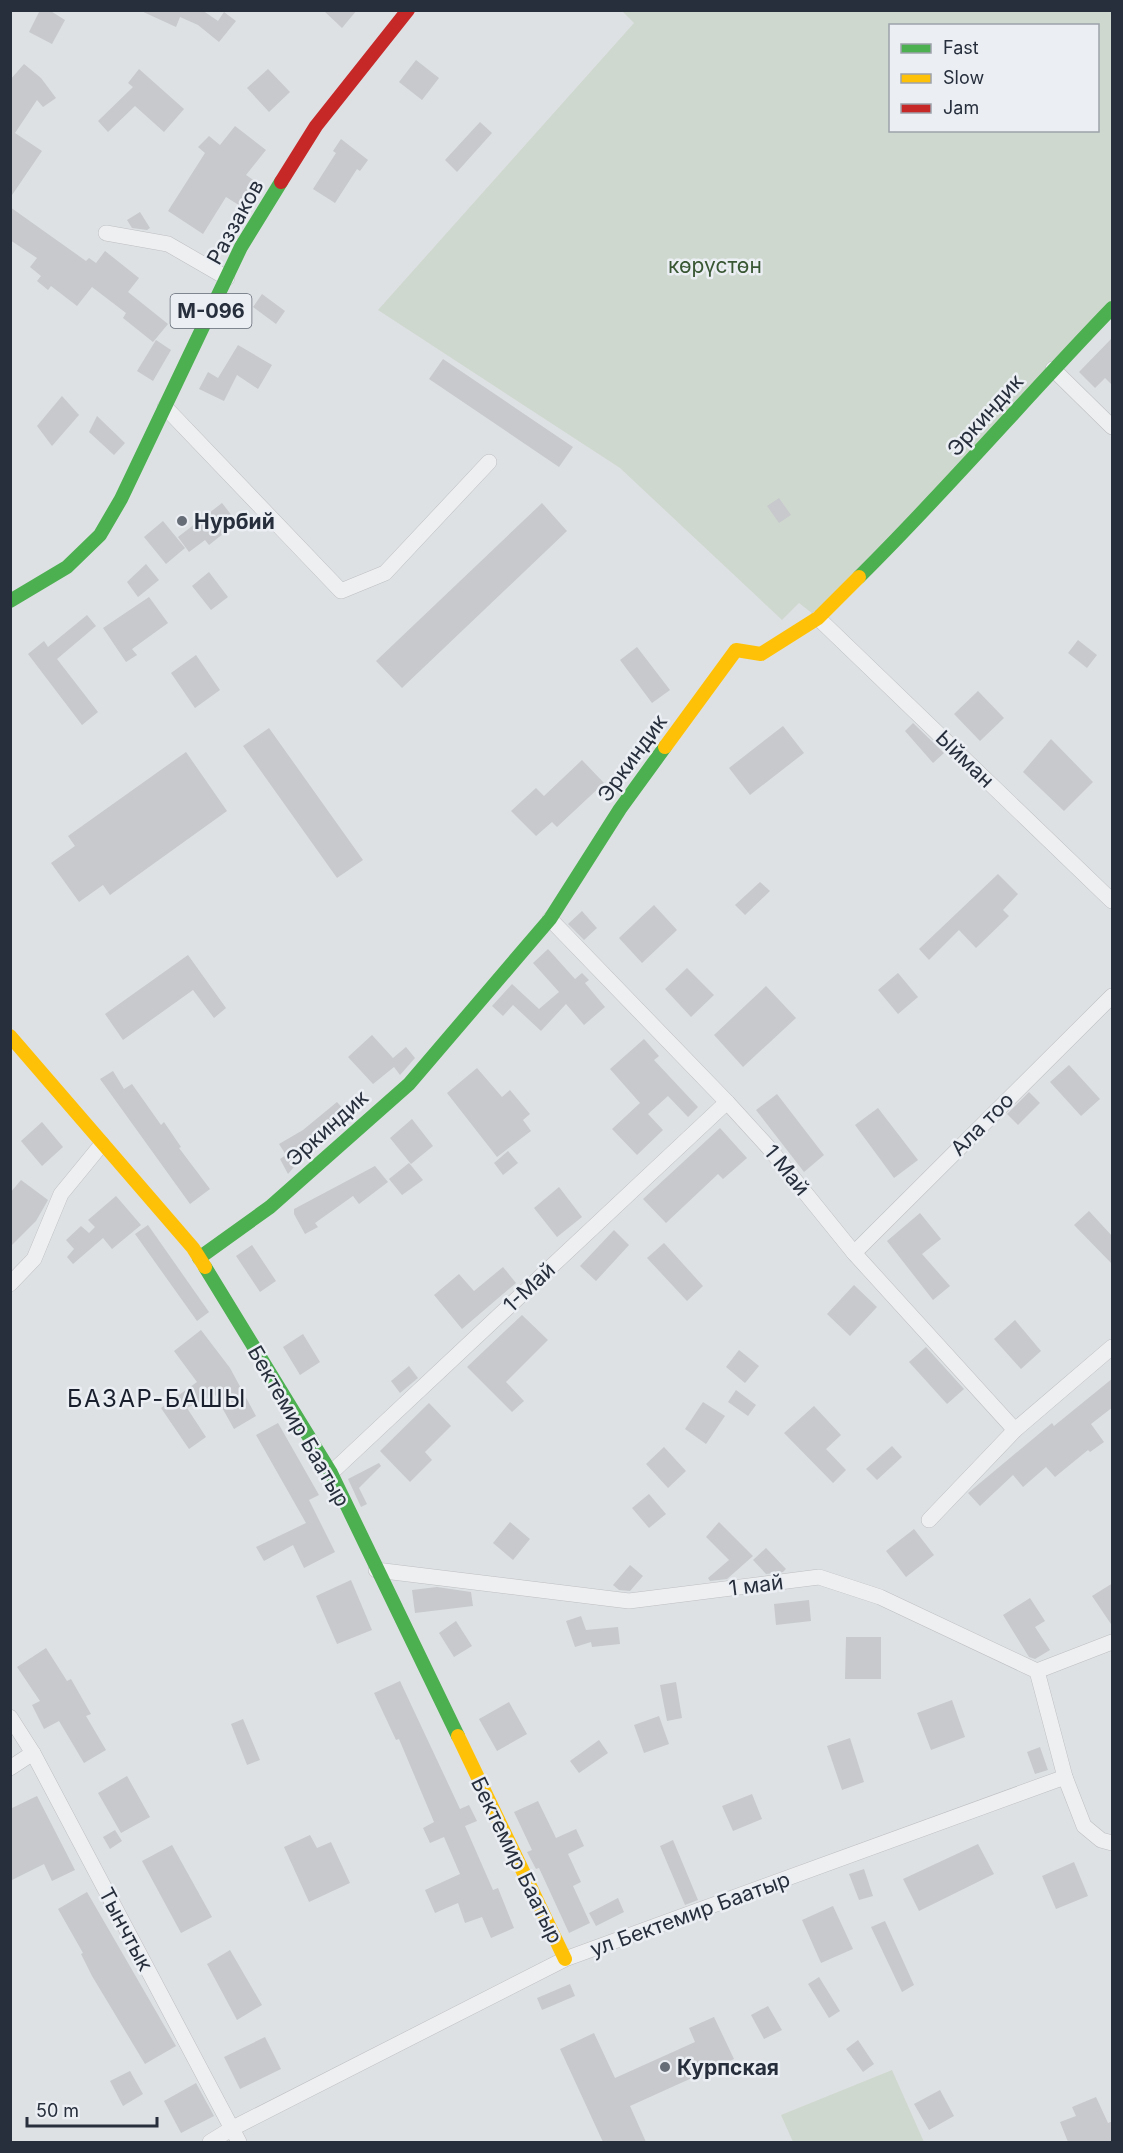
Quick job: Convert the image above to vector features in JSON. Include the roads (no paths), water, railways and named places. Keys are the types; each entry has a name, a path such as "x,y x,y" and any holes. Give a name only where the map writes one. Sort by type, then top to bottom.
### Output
{"street":[{"name":"Раззаков","path":"10,601 67,567 100,535 121,499 241,248 316,126 408,10"},
{"path":"106,233 168,244 227,278"},
{"name":"Эркиндик","path":"199,1258 270,1207 409,1084 550,919 620,809 736,650 761,654 818,618 932,505 1053,369 1113,308"},
{"path":"1053,369 1113,427"},
{"path":"165,407 341,591 385,573 489,462"},
{"name":"Ыйман","path":"818,618 1113,901"},
{"name":"1 Май","path":"550,919 769,1148 854,1253 1015,1430"},
{"name":"Ала тоо","path":"854,1253 1113,996"},
{"name":"Бектемир Баатыр","path":"10,1036 193,1248 331,1473 565,1959"},
{"name":"1-Май","path":"331,1473 727,1102"},
{"path":"10,1284 34,1259 61,1194 102,1144"},
{"path":"929,1520 1015,1430 1113,1347"},
{"name":"1 май","path":"376,1570 629,1601 819,1577 880,1597 1037,1671"},
{"path":"1113,1642 1037,1671 1065,1777 1084,1826 1101,1840 1113,1843"},
{"name":"Тынчтык","path":"10,1717 33,1753 239,2142"},
{"path":"10,1768 33,1753"},
{"name":"ул Бектемир Баатыр","path":"210,2142 231,2129 565,1959 1065,1777"}],"place":[{"name":"Нурбий","path":"182,521"},
{"name":"Курпская","path":"665,2067"}],"district":[{"name":"БАЗАР-БАШЫ","path":"157,1398"}],"park label":[{"name":"көрүстөн","path":"715,265"}]}
